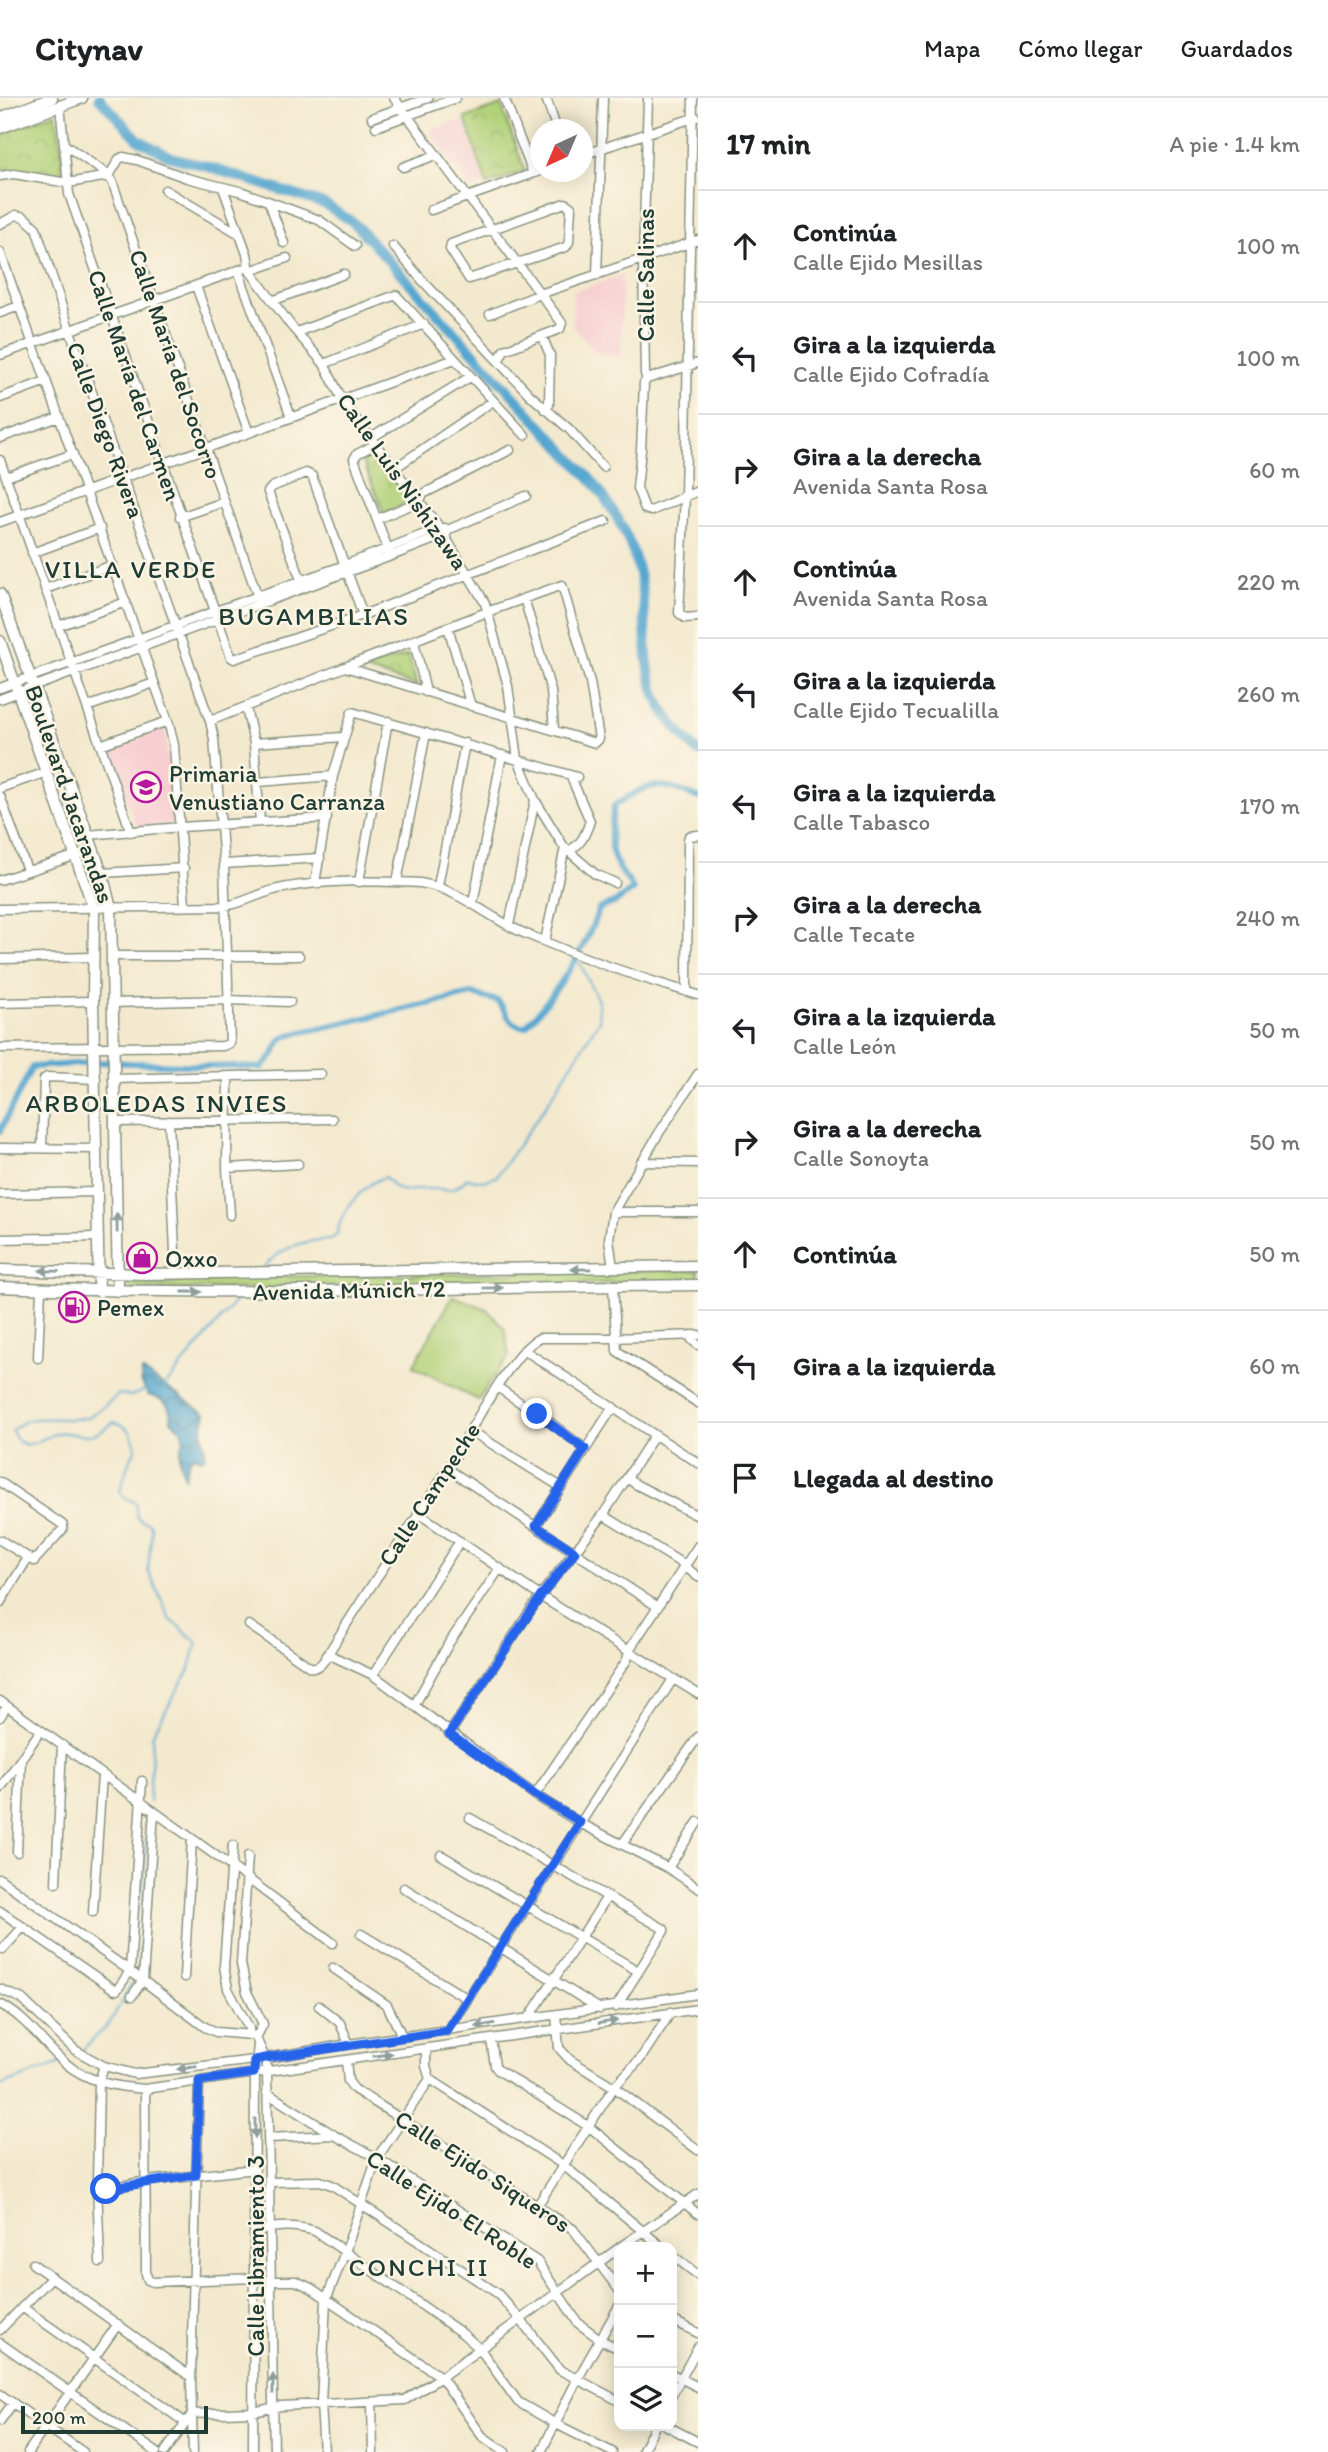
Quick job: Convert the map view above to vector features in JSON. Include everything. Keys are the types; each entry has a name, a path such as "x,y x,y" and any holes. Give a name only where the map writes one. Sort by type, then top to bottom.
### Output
{"main road":[{"path":"0,118 56,101 80,99"},
{"path":"0,128 56,101"},
{"name":"Boulevard Jacarandas","path":"0,594 102,873 111,908 118,1291"},
{"name":"Boulevard Jacarandas","path":"0,641 94,909 93,1001 99,1292"},
{"name":"Avenida Múnich 72","path":"0,1270 118,1274 698,1266"},
{"path":"264,1273 271,1291 290,1273"},
{"name":"Avenida Múnich 72","path":"0,1287 99,1292 698,1285"}],"street":[{"path":"394,98 494,230 562,326 504,350 499,360"},
{"path":"428,98 401,107 374,122 407,116 456,98"},
{"path":"503,98 530,157"},
{"path":"546,98 553,119"},
{"path":"597,275 603,98"},
{"name":"Calle Salinas","path":"648,98 643,259 647,379 644,383 637,488 645,509 650,511 685,495"},
{"path":"693,98 696,118 694,241 684,434 685,495 679,614 684,618 698,617"},
{"name":"Calle María del Carmen","path":"56,101 65,145 69,194 180,517 233,659 363,615"},
{"path":"593,152 696,118"},
{"path":"65,145 109,176"},
{"path":"403,166 436,155"},
{"path":"0,176 14,174 68,183 109,176 119,159 129,158 270,202 324,223 355,246"},
{"path":"431,210 530,175"},
{"name":"Calle María del Socorro","path":"109,176 258,600"},
{"path":"223,188 247,254 249,269"},
{"path":"165,190 238,233"},
{"path":"270,202 284,243"},
{"path":"568,204 571,207 568,244 469,279 450,246 494,230 568,204"},
{"name":"Calle Diego Rivera","path":"0,224 16,215 24,217 36,228 70,331 210,721 214,740 224,864 230,1043 227,1046 113,1057"},
{"path":"490,314 694,241"},
{"path":"393,246 545,410 569,429 603,467"},
{"path":"0,252 3,270 33,344 168,721 174,745 185,905"},
{"path":"0,355 239,271 287,258"},
{"name":"Calle Luis Nishizawa","path":"249,269 324,364 343,399 374,441 445,530 487,612 508,686 518,759 535,800 556,836 568,850 595,874 615,883"},
{"path":"239,271 291,417"},
{"path":"272,301 344,274"},
{"path":"196,286 249,433"},
{"path":"297,332 396,295 525,435"},
{"path":"0,313 19,306"},
{"path":"324,364 424,324"},
{"path":"542,336 550,355 549,405 545,410"},
{"path":"0,522 455,359"},
{"path":"647,379 698,363"},
{"path":"389,552 354,459 374,441 470,377"},
{"path":"0,398 46,381"},
{"path":"395,468 493,401"},
{"path":"0,438 59,417"},
{"path":"377,519 420,501 423,494 510,450"},
{"path":"6,477 73,454"},
{"path":"0,460 131,832"},
{"path":"303,584 268,489 309,473 363,615 606,521"},
{"path":"685,495 698,491"},
{"path":"0,698 17,687 347,569 526,496"},
{"path":"180,517 224,502"},
{"path":"32,553 100,528"},
{"path":"45,589 113,565"},
{"path":"210,721 246,708 345,667 448,627 562,585 589,674 595,705 597,742 514,720 345,667"},
{"path":"524,598 551,691 554,729"},
{"path":"58,626 125,602"},
{"path":"448,627 471,706"},
{"path":"414,641 426,692"},
{"path":"87,707 154,683"},
{"path":"0,688 17,687"},
{"path":"246,708 254,743 260,822"},
{"path":"314,883 333,776 352,712 574,776 590,821 579,844 573,850 564,852 545,941"},
{"path":"100,745 168,721"},
{"path":"359,881 388,721"},
{"path":"397,882 426,733"},
{"path":"254,743 343,737"},
{"path":"438,886 465,743"},
{"path":"473,903 502,755"},
{"path":"0,788 47,772"},
{"path":"258,782 333,776"},
{"path":"0,796 27,870"},
{"path":"509,925 535,800"},
{"path":"87,835 327,818"},
{"path":"687,992 687,904 694,836"},
{"path":"0,880 93,850"},
{"path":"224,864 320,858"},
{"path":"102,873 184,868"},
{"path":"0,909 225,906 240,904 279,888 314,883 359,881 438,886 509,925 572,954 698,995"},
{"path":"687,904 698,905"},
{"path":"113,956 299,956"},
{"path":"0,959 94,957"},
{"path":"113,1003 227,1000 290,1002"},
{"path":"0,1003 93,1001"},
{"path":"0,1048 95,1063"},
{"path":"42,1148 44,1079 113,1057"},
{"path":"113,1079 321,1074"},
{"path":"613,1268 609,1239 613,1212 641,1162 698,1074"},
{"path":"228,1078 227,1168 230,1215"},
{"path":"114,1122 332,1119"},
{"path":"169,1121 176,1273"},
{"path":"0,1148 96,1149"},
{"path":"641,1162 698,1163"},
{"path":"227,1168 298,1164"},
{"path":"0,1194 97,1192"},
{"path":"613,1212 698,1212"},
{"path":"0,1239 98,1237"},
{"path":"613,1286 614,1338 617,1351 698,1404"},
{"path":"38,1357 41,1289"},
{"path":"614,1338 695,1335"},
{"path":"695,1335 692,1340 698,1345"},
{"name":"Calle Campeche","path":"328,1654 448,1469 497,1387 524,1350 536,1339 614,1338"},
{"path":"524,1350 698,1463"},
{"path":"497,1387 585,1449"},
{"path":"536,1526 613,1407"},
{"path":"471,1431 561,1487"},
{"path":"449,1734 541,1596 603,1515 654,1436"},
{"path":"448,1469 658,1607"},
{"path":"627,1478 698,1516"},
{"path":"0,1482 63,1525 63,1529 31,1559 0,1601"},
{"path":"418,1513 541,1596 698,1694"},
{"path":"603,1515 698,1577"},
{"path":"0,1540 31,1559"},
{"path":"373,1675 460,1541"},
{"path":"535,1795 627,1660 629,1650 698,1546"},
{"path":"414,1706 449,1643 500,1568"},
{"path":"249,1625 310,1667 322,1665 328,1654 373,1675 449,1734 535,1795 668,1868 698,1888"},
{"path":"447,2031 673,1679"},
{"path":"0,1717 4,1704 232,1867 333,1943"},
{"path":"0,1789 41,1730"},
{"path":"623,1843 698,1737"},
{"path":"56,1883 62,1745"},
{"path":"17,1852 21,1759"},
{"path":"93,1912 102,1775"},
{"path":"0,1911 115,1990 122,1985 130,1971 142,1781"},
{"path":"132,1996 143,1980 154,1811"},
{"path":"470,1818 664,1929 616,2007"},
{"path":"668,1868 698,1822"},
{"path":"184,1977 192,1839"},
{"name":"Calle Libramiento 3","path":"233,1845 224,1966 228,1989 265,2058 267,2071 274,2452"},
{"path":"441,1855 638,1971"},
{"path":"0,1879 205,2027 254,2039 263,2024 247,1992 241,1964 248,1856"},
{"path":"404,1888 600,2009"},
{"path":"529,2018 607,1896"},
{"path":"3,1949 23,1927"},
{"path":"361,1934 468,1999"},
{"path":"333,1968 387,2005 402,2036"},
{"path":"0,1989 22,1999 75,2050 104,2066 135,2074 255,2060 698,1994"},
{"path":"0,2004 18,2015 65,2063 99,2082 145,2089 698,2009"},
{"path":"319,2006 340,2023 349,2044"},
{"path":"537,2206 587,2126 614,2087 641,2058 671,2012"},
{"path":"556,2015 559,2048 570,2060 614,2087 698,2150"},
{"name":"Calle Libramiento 3","path":"253,2452 254,2039"},
{"path":"491,2039 498,2070 587,2126 698,2214"},
{"path":"426,2049 426,2066 430,2079 563,2165 656,2242"},
{"path":"65,2063 75,2050"},
{"name":"Calle Ejido Siqueros","path":"346,2060 348,2081 354,2089 577,2232 614,2283"},
{"path":"100,2262 97,2184 99,2082 104,2066"},
{"path":"324,2452 321,2404 326,2300 377,2158 430,2079"},
{"path":"193,2452 191,2378 199,2081"},
{"path":"145,2089 148,2280 255,2278"},
{"name":"Calle Ejido El Roble","path":"267,2093 377,2158 537,2261 578,2323 614,2346"},
{"path":"268,2138 334,2135"},
{"path":"99,2190 255,2169"},
{"path":"269,2182 320,2180 332,2185 497,2293 552,2363 614,2399"},
{"path":"629,2242 698,2194"},
{"path":"255,2234 270,2227 314,2231 480,2348 518,2402 612,2452"},
{"path":"192,2414 405,2400 614,2252"},
{"path":"677,2259 698,2275"},
{"path":"33,2263 191,2378"},
{"path":"0,2330 52,2277"},
{"path":"271,2281 296,2281 319,2293 441,2377 482,2436 505,2452"},
{"path":"22,2307 186,2423"},
{"path":"541,2452 577,2380 614,2315"},
{"path":"677,2322 698,2333"},
{"path":"28,2452 118,2324"},
{"path":"0,2343 156,2452"},
{"path":"677,2386 698,2347"},
{"path":"677,2376 698,2387"},
{"path":"0,2394 83,2452"},
{"path":"0,2421 13,2403"},
{"path":"372,2403 373,2452"},
{"path":"165,2452 192,2414"},
{"path":"642,2452 652,2431"},
{"path":"677,2431 698,2442"}],"shaded area":[{"path":"463,120 485,184 470,189 428,130"},
{"path":"622,275 621,357 597,353 573,327 573,292"},
{"name":"Primaria Venustiano Carranza","path":"165,728 175,823 137,827 108,751"}],"green space":[{"path":"501,105 525,171 487,185 465,118"},
{"path":"56,113 62,151 62,179 23,172 0,172 0,134"},
{"path":"379,454 412,501 384,513 362,460"},
{"path":"408,655 417,686 362,669"},
{"path":"698,1270 698,1282 126,1290 122,1287 126,1283 174,1284 186,1278"},
{"path":"453,1296 487,1309 505,1329 509,1356 478,1400 413,1366"}],"water":[{"path":"142,1371 206,1414 202,1428 206,1456 200,1459 193,1455 189,1460 185,1478 180,1460 184,1441 181,1429 171,1421 166,1403 148,1395 141,1381"}],"waterway":[{"path":"99,98 139,140 171,157 324,204 353,222 594,483 621,524 638,567 648,667 655,693 668,718 698,752"},
{"path":"0,1131 32,1067 103,1062 262,1068 274,1054 280,1040 289,1035 472,994 498,1001 512,1022 526,1026 568,971 586,941 599,909 616,902 633,889 612,850 614,806 636,792 654,786 673,788 698,798"},
{"path":"263,1268 277,1255 293,1246 311,1241 331,1240 337,1234 339,1225 354,1200 377,1180 385,1177 396,1188 404,1191 448,1190 457,1187 467,1178 483,1181 496,1177 545,1107 599,1021 598,1001 581,965 575,959"},
{"path":"164,1387 238,1298"},
{"path":"148,1389 131,1396 119,1394 87,1417 28,1420 12,1431 17,1439 27,1445 60,1432 90,1435 100,1432 114,1422 127,1429 134,1439 136,1449 128,1464 120,1491 123,1497 136,1503 138,1517 149,1523 152,1529 148,1570 170,1619 197,1642 190,1668 153,1733 149,1802"},
{"path":"138,1970 148,1813"},
{"path":"83,2049 109,2024 134,1980"},
{"path":"0,2086 61,2063"}],"place":[{"name":"Primaria Venustiano Carranza","path":"146,787"},
{"name":"Oxxo","path":"142,1258"},
{"name":"Pemex","path":"74,1307"}],"district":[{"name":"VILLA VERDE","path":"131,569"},
{"name":"BUGAMBILIAS","path":"314,616"},
{"name":"ARBOLEDAS INVIES","path":"157,1103"},
{"name":"CONCHI II","path":"419,2267"}],"route":[{"path":"106,2189 196,2175 199,2081 254,2073 255,2060 447,2031 580,1822 535,1795 449,1734 541,1596 575,1552 536,1526 585,1449 537,1414"}]}
